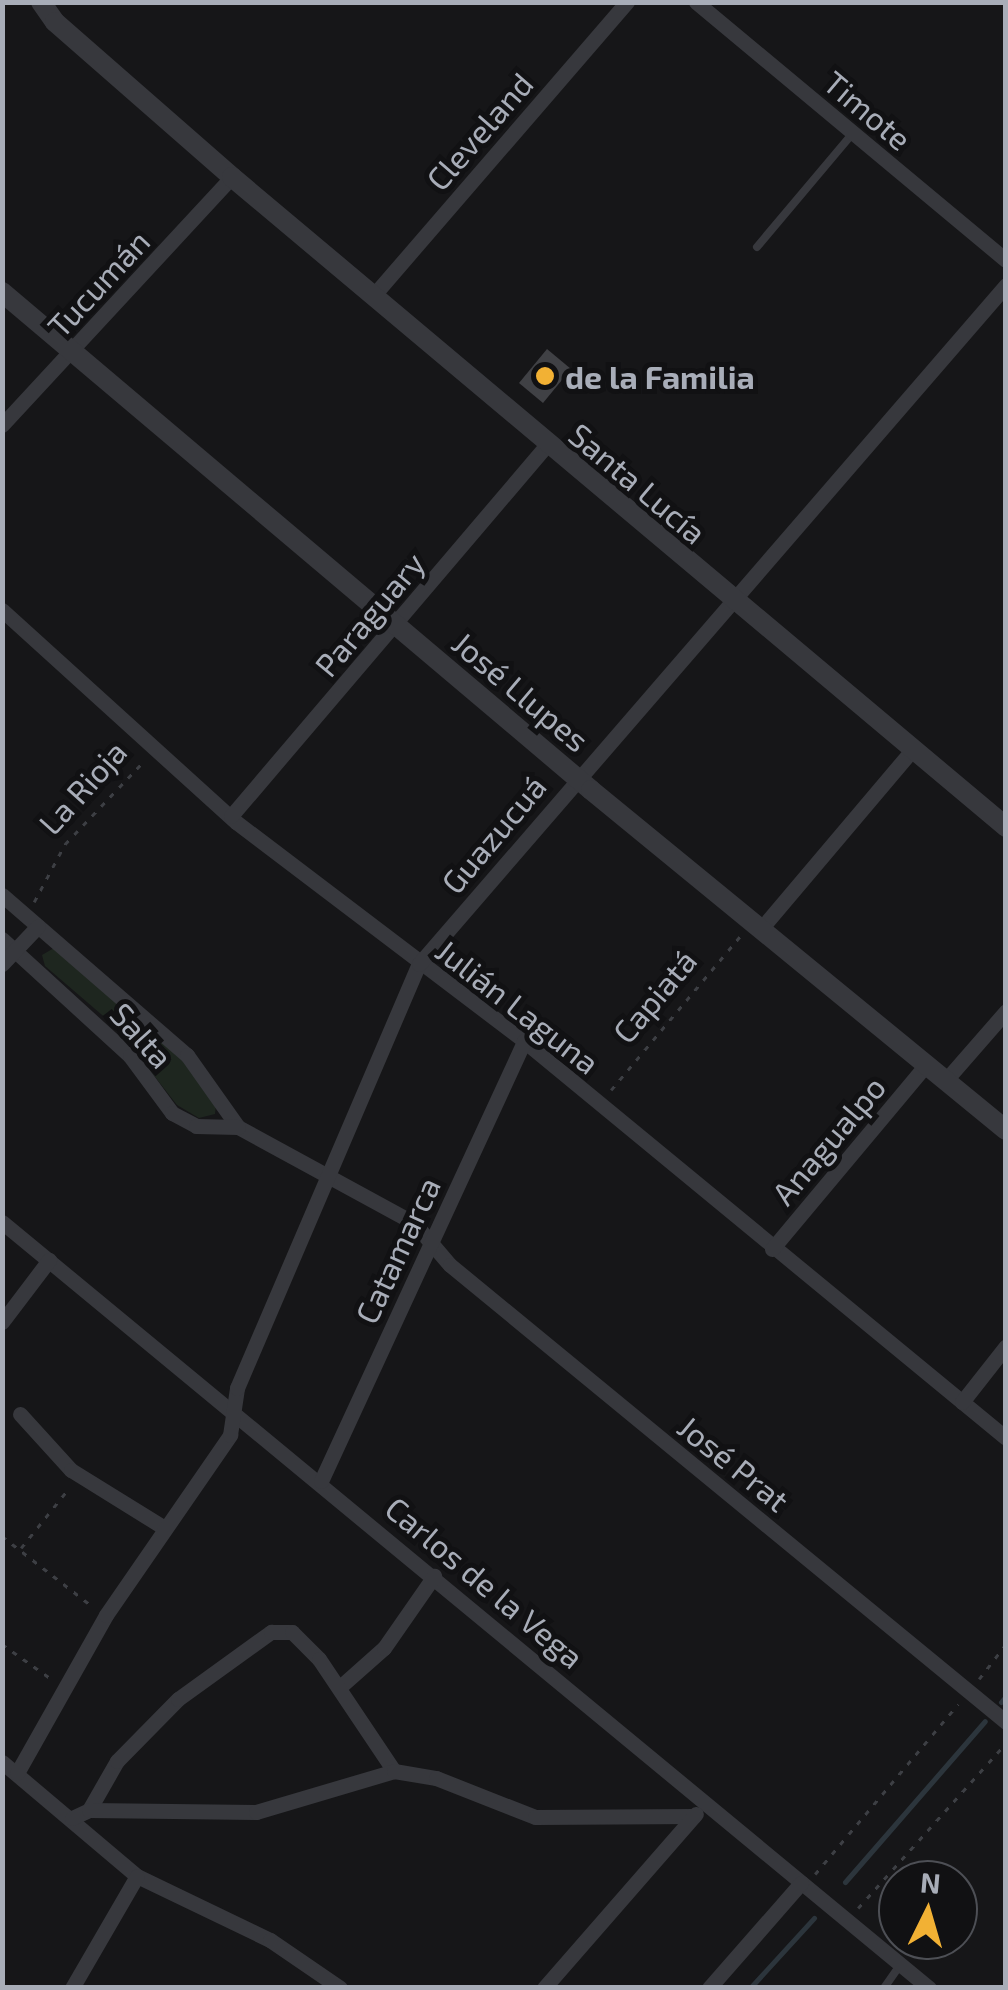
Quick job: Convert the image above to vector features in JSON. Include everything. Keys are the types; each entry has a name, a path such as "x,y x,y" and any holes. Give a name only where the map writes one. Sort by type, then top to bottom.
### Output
{"street":[{"name":"Santa Lucía","path":"27,2 732,602 1006,827"},
{"name":"Santa Lucía","path":"42,2 55,22"},
{"name":"Cleveland","path":"373,296 627,2"},
{"name":"Timote","path":"696,2 1006,260"},
{"name":"Tucumán","path":"2,424 232,176"},
{"name":"Guazucuá","path":"17,1773 106,1615 230,1435 237,1410 237,1388 419,964 1006,285"},
{"name":"José Llupes","path":"2,292 396,627 1006,1130"},
{"name":"Paraguary","path":"230,816 396,627 547,444"},
{"name":"Julián Laguna","path":"2,610 230,816 524,1042 1006,1438"},
{"path":"756,926 912,750"},
{"name":"Salta","path":"2,895 187,1055 238,1128"},
{"path":"2,964 17,951 34,922"},
{"name":"Salta","path":"2,939 130,1056 172,1112 196,1126 238,1128 414,1223 432,1244"},
{"path":"945,1080 1006,1010"},
{"name":"Catamarca","path":"321,1481 524,1042"},
{"name":"Anagualpo","path":"772,1249 926,1065"},
{"name":"Carlos de la Vega","path":"2,1222 237,1410 929,1988"},
{"name":"José Prat","path":"432,1244 1006,1722"},
{"path":"2,1322 49,1260"},
{"path":"962,1402 1006,1346"},
{"path":"20,1414 79,1476 163,1527"},
{"path":"341,1686 384,1648 434,1576"},
{"path":"90,1810 118,1761 178,1700 272,1632 292,1632 341,1686 394,1771"},
{"path":"2,1762 138,1876 304,1959 340,1988"},
{"path":"72,1818 90,1810 244,1814 394,1771 436,1778 535,1817 694,1816"},
{"path":"544,1988 707,1804"},
{"path":"72,1988 138,1876"},
{"path":"709,1988 801,1883"}],"lane":[{"path":"757,247 853,133"},
{"path":"884,1988 901,1964"}],"path":[{"name":"La Rioja","path":"34,922 53,860 154,748"},
{"name":"Capiatá","path":"599,1106 756,926"},
{"path":"20,1549 79,1476"},
{"path":"2,1536 106,1615"},
{"path":"2,1644 64,1687"},
{"path":"801,1883 822,1869 1006,1644"},
{"path":"846,1920 1006,1743"}],"shaded area":[{"path":"54,948 166,1038 216,1104 215,1114 199,1118 177,1105 116,1027 45,966 42,955"}],"building":[{"name":"de la Familia","path":"547,349 571,369 543,403 519,383"}],"waterway":[{"path":"1001,1702 1006,1696"},
{"path":"845,1882 985,1721"},
{"path":"750,1988 814,1918"}],"place":[{"name":"de la Familia","path":"545,376"}]}
